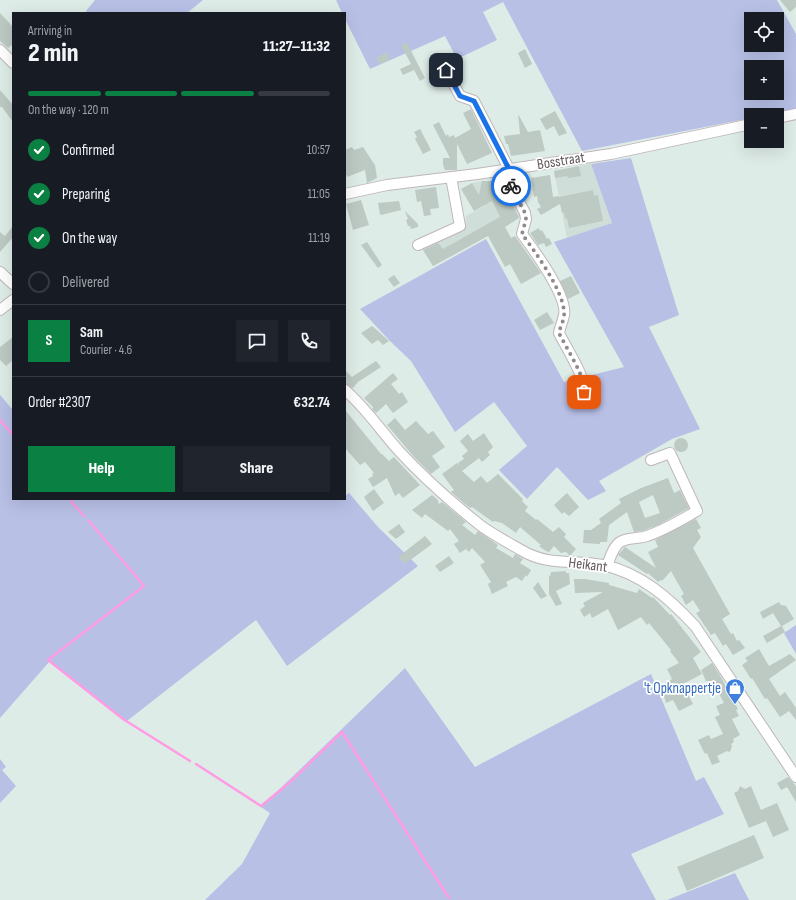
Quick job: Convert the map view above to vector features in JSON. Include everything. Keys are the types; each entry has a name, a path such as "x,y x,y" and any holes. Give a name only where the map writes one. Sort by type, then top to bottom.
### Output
{"street":[{"path":"0,50 12,62"},
{"path":"446,70 460,96 474,101 525,213 526,219 522,234 536,254 563,301 565,315 559,333 581,377 585,390 584,392 572,394"},
{"path":"784,117 796,114"},
{"name":"Bosstraat","path":"346,194 387,186 611,154 744,126"},
{"path":"418,245 460,226 451,177"},
{"path":"0,272 12,283"},
{"path":"0,310 12,301"},
{"name":"Heikant","path":"346,391 355,398 379,429 412,464 438,490 481,526 532,556 547,561 607,566 624,571 659,592 681,610 695,626 796,777"},
{"path":"607,566 611,555 619,543 646,536 670,526 697,511 670,452 651,460"}],"shaded area":[{"path":"95,0 203,0 188,12 86,11"},
{"path":"336,0 777,0 784,12 744,12 744,52 784,52 784,13 796,34 796,109 784,112 784,108 744,108 744,119 582,151 503,2 483,12 497,40 457,59 445,36 370,69 346,21 346,12 342,12"},
{"path":"631,158 679,315 649,327 700,429 672,439 599,481 606,491 588,500 557,467 527,499 499,470 527,446 494,402 455,432 411,361 360,309 486,239 564,382 624,367 554,242 612,223 591,164"},
{"path":"591,164 612,223 567,238 554,171"},
{"path":"482,181 503,181 522,216 433,266 423,249 427,247 426,245 465,227 466,216 485,205 472,183"},
{"path":"0,395 12,409 12,500 346,500 346,495 349,493 378,527 418,566 287,666 256,620 127,721 50,661 0,718"},
{"path":"796,625 796,654 784,633"},
{"path":"405,668 475,767 651,674 696,781 704,777 724,814 631,854 656,900 205,900 242,864 270,813 261,807"},
{"path":"0,759 6,767 2,770 16,786 0,803"},
{"path":"735,873 749,900 667,900"}],"building":[{"path":"780,0 796,0 796,7 790,12"},
{"path":"0,13 12,26 12,45 8,48 0,41"},
{"path":"407,43 425,78 420,81 414,70 403,75 400,69 411,64 401,45"},
{"path":"525,49 532,64 525,68 518,53"},
{"path":"386,52 390,59 380,64 376,58"},
{"path":"453,53 463,74 457,77 443,58"},
{"path":"0,90 12,104 12,121 2,107 0,107"},
{"path":"471,109 492,153 467,164 457,144 457,170 445,170 443,158 450,158 433,125 439,122 446,136 448,134 449,137 454,135 455,138 471,129 463,113"},
{"path":"555,111 567,133 559,136 554,126 546,130 540,119"},
{"path":"518,114 528,132 540,130 545,151 511,156 504,136 520,134"},
{"path":"420,129 431,150 423,154 415,139 417,137 414,132"},
{"path":"352,147 354,150 363,147 375,165 377,178 367,183 365,170 347,177 346,150"},
{"path":"579,166 581,176 555,178 554,171"},
{"path":"550,175 553,197 593,190 594,196 598,195 603,221 569,228 567,218 565,219 564,212 562,213 560,204 541,215 537,209 541,207 537,196 534,197 531,178"},
{"path":"482,181 501,181 519,218 505,227 511,238 515,236 541,273 521,284 510,264 505,267 488,236 433,266 423,250 438,243 443,249 500,217 492,201 474,211 461,189 472,183 479,195"},
{"path":"436,187 439,208 430,209 431,215 424,216 421,201 417,202 415,190"},
{"path":"361,200 369,225 353,230 346,204"},
{"path":"399,201 401,210 380,214 378,203"},
{"path":"405,211 418,224 418,227 411,229 410,226 408,226 406,220 408,219"},
{"path":"12,227 12,238 0,252 0,232 5,236"},
{"path":"539,228 540,231 542,230 547,239 549,238 552,244 546,247 544,243 538,245 530,233"},
{"path":"367,242 382,265 378,268 361,245"},
{"path":"394,275 400,283 394,287 388,279"},
{"path":"571,276 580,293 568,299 560,281"},
{"path":"547,312 554,323 540,330 534,320"},
{"path":"372,326 389,341 383,345 378,340 372,344 361,333"},
{"path":"12,338 12,361 6,366 0,360 0,347"},
{"path":"376,361 381,367 358,382 353,388 346,384 346,371 352,377"},
{"path":"393,373 398,379 391,384 399,394 402,392 408,402 393,413 386,404 376,413 372,409 373,407 364,398"},
{"path":"346,411 381,454 389,461 394,457 420,485 403,498 399,493 395,496 387,478 373,487 368,479 373,476 372,474 374,473 365,462 360,465 346,449"},
{"path":"395,418 405,430 416,421 428,434 433,431 445,447 432,456 440,467 431,474 414,457 387,425"},
{"path":"484,433 493,447 488,452 490,455 482,462 479,458 462,471 474,482 481,476 487,483 498,474 523,499 522,501 528,507 525,511 553,532 559,527 566,534 564,537 576,549 570,556 566,552 561,553 554,546 549,552 546,551 520,527 516,533 502,523 493,522 472,507 470,508 451,492 454,490 442,474 457,463 459,465 458,463 464,459 462,456 468,451 460,441 468,434 473,441"},
{"path":"678,438 684,438 688,442 688,448 684,452 678,452 674,448 674,442"},
{"path":"668,478 674,493 680,490 689,508 658,525 642,531 634,532 627,512 609,525 607,542 600,542 600,544 583,543 584,530 591,530 601,523 599,519 621,503 619,499 641,488","holes":["653,495 660,513 645,518 639,502"]},
{"path":"374,489 384,503 373,511 364,497"},
{"path":"567,493 579,507 569,516 564,512 562,514 554,505"},
{"path":"432,495 437,499 439,504 442,502 466,522 462,525 475,535 478,531 498,545 496,548 513,558 515,554 523,559 520,563 531,570 527,577 526,575 522,581 516,577 506,582 508,586 492,594 488,584 491,582 480,565 485,562 472,548 469,552 466,549 460,553 454,544 459,541 450,529 448,531 425,514 422,518 412,510"},
{"path":"696,519 701,528 697,530 701,537 693,548 730,614 722,619 731,634 733,633 737,641 739,640 745,648 733,655 726,644 723,646 715,633 711,635 696,613 700,611 693,600 686,605 681,596 684,594 671,571 662,581 661,580 658,582 648,573 647,574 618,555 625,547 656,568 648,552 658,547 655,540"},
{"path":"399,524 405,532 396,539 388,532"},
{"path":"425,536 432,544 405,564 398,557"},
{"path":"449,556 454,563 440,572 435,566"},
{"path":"566,571 566,573 569,573 570,584 556,591 562,604 556,606 549,594 549,575 550,577 551,572"},
{"path":"574,579 585,579 609,583 609,585 637,593 639,589 652,598 653,597 670,615 671,614 701,652 693,658 702,674 683,684 693,704 679,711 673,700 666,703 660,687 672,679 667,669 679,663 670,651 671,650 649,623 647,625 641,617 618,630 608,609 592,618 590,613 584,617 580,610 585,606 583,603 603,592 575,593"},
{"path":"538,582 547,596 541,599 533,588"},
{"path":"779,602 781,605 786,606 794,619 782,626 785,632 767,643 763,636 781,626 773,613 763,619 760,612"},
{"path":"759,649 769,666 790,654 796,660 769,679 780,696 785,692 796,708 796,720 789,711 780,717 767,698 765,699 742,665 748,661 745,658"},
{"path":"712,663 738,709 736,710 739,716 732,719 740,735 733,739 734,742 731,744 732,746 730,752 727,751 717,756 720,762 712,765 707,753 705,754 698,740 709,735 711,739 723,734 715,717 720,715 716,706 724,703 712,681 706,681 701,670"},
{"path":"788,777 796,786 796,802 787,787 781,790 777,783"},
{"path":"740,786 745,789 751,786 761,810 777,803 789,830 773,837 766,821 749,828 734,793 738,791"},
{"path":"754,835 764,858 687,891 677,867"}],"waterway":[{"path":"0,420 12,434"},
{"path":"70,500 84,516"},
{"path":"89,521 144,586 48,660 123,719 190,761"},
{"path":"196,764 261,806 289,783 342,732 449,898"}],"way so far":[{"path":"511,186 525,213 526,219 522,234 536,254 563,301 565,315 559,333 581,377 585,390 584,392"}],"place":[{"name":"'t Opknappertje","path":"735,705"}],"route":[{"path":"446,70 460,96 474,101 509,169 503,170 511,186"}]}
